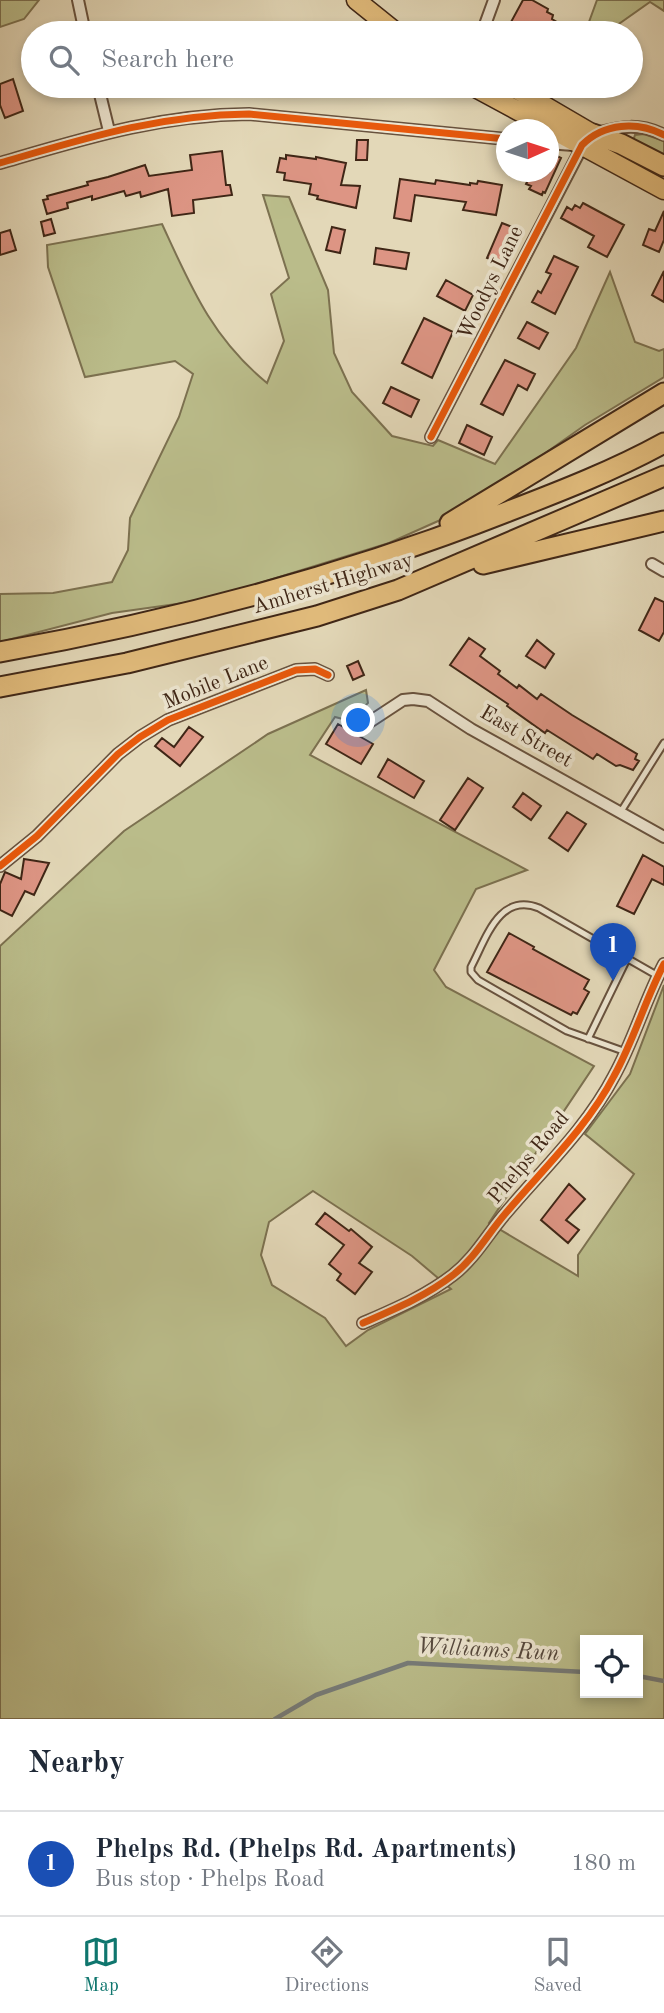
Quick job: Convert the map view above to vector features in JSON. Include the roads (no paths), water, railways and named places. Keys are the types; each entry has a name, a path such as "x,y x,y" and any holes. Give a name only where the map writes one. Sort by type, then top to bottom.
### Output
{"highway":[{"path":"588,140 621,144 664,166"},
{"path":"360,564 459,519 664,393"},
{"name":"Amherst Highway","path":"0,652 210,608 312,580 413,548 546,497 664,443"},
{"name":"Amherst Highway","path":"0,687 127,663 317,616 398,590 664,476"},
{"path":"398,590 491,562 664,521"}],"main road":[{"path":"356,0 383,21"},
{"path":"498,98 664,172"},
{"path":"528,98 664,190"}],"street":[{"path":"79,0 83,21"},
{"path":"486,21 494,0"},
{"path":"101,98 109,131"},
{"path":"0,163 109,131 184,117 249,114 496,138"},
{"path":"559,142 588,140 627,125 639,126 664,135"},
{"name":"Woodys Lane","path":"431,437 588,140"},
{"path":"652,564 664,570"},
{"name":"Mobile Lane","path":"0,866 55,819 118,754 168,720 296,670 315,669 328,675"},
{"name":"East Street","path":"368,723 403,701 428,701 471,729 664,837"},
{"name":"Phelps Road","path":"363,1323 436,1287 484,1245 502,1217 600,1099 626,1052 664,964"}],"lane":[{"path":"620,813 664,743"},
{"path":"626,1052 543,1019 478,980 471,972 471,967 502,912 512,906 524,904 539,908 658,976"},
{"path":"588,1039 627,959"}],"waterway":[{"name":"Williams Run","path":"275,1719 316,1695 408,1663 580,1672"},
{"name":"Williams Run","path":"643,1677 664,1681"}],"place":[{"name":"Phelps Rd. (Phelps Rd. Apartments)","path":"613,981"}]}
